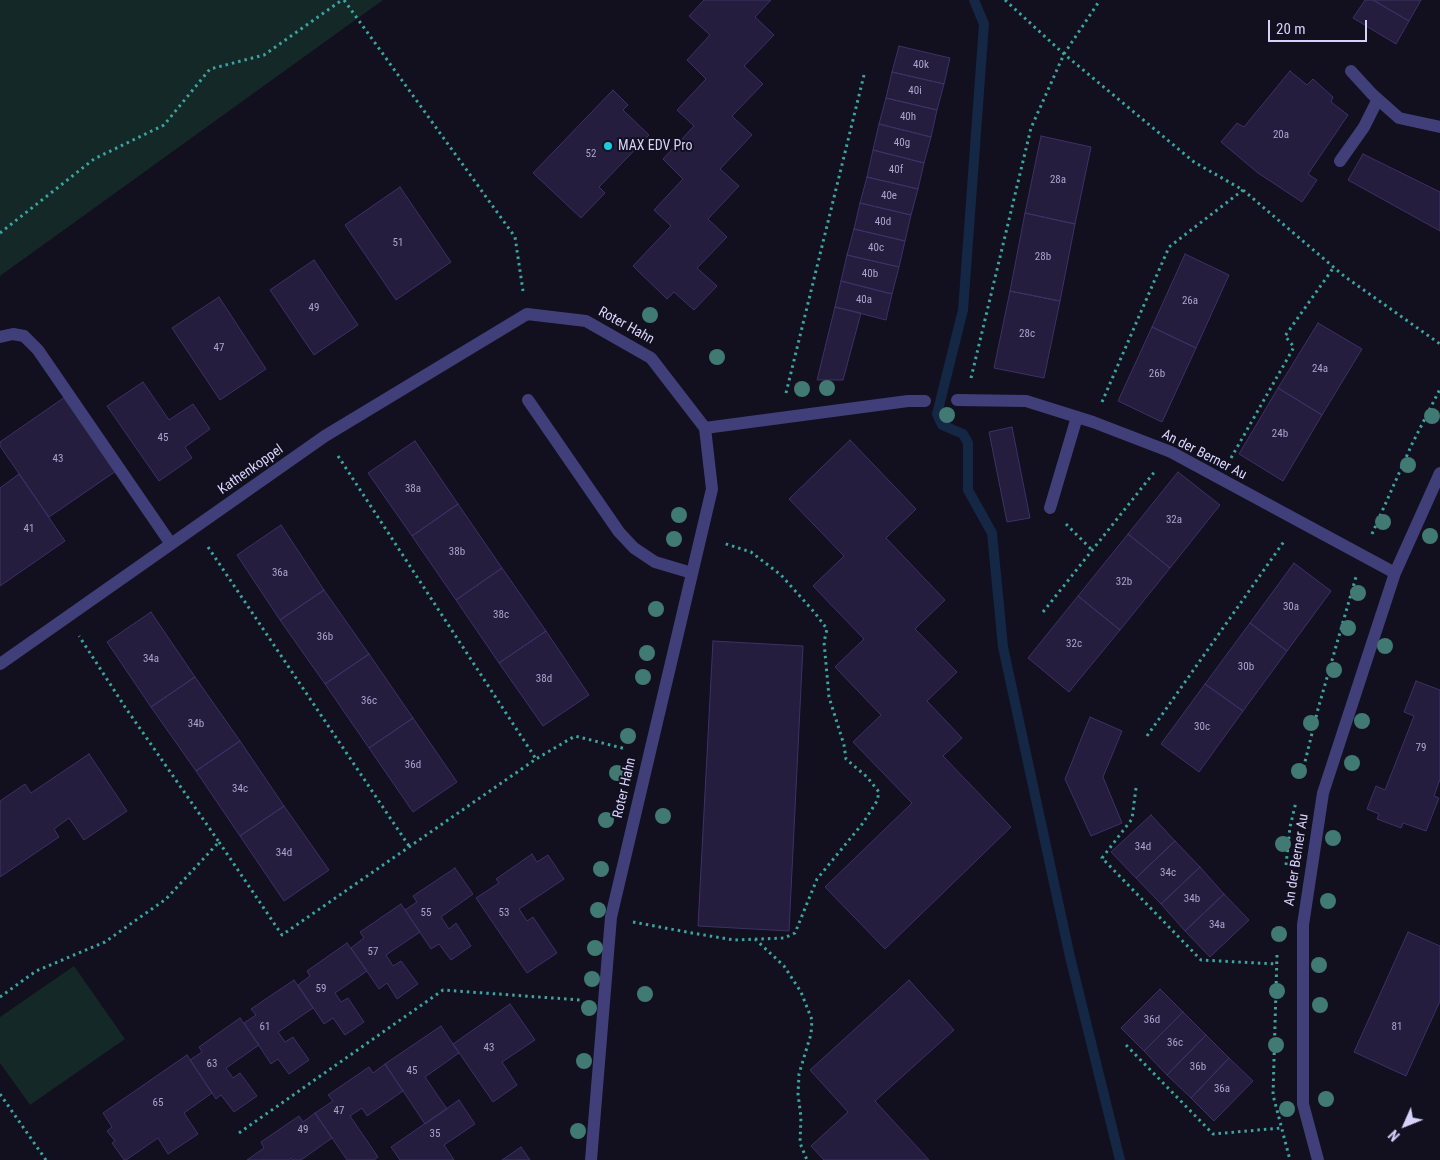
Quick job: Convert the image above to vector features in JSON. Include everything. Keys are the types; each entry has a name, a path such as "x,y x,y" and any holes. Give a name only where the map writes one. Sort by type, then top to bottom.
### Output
{"street":[{"path":"1351,71 1399,118 1440,127"},
{"path":"1340,160 1364,127 1378,99"},
{"name":"Roter Hahn","path":"527,314 586,321 652,358 705,428 712,489 611,917 591,1160"},
{"name":"Kathenkoppel","path":"0,664 325,436 527,314"},
{"path":"0,337 13,334 24,336 38,350 171,544"},
{"path":"528,400 619,532 634,548 655,562 692,573"},
{"path":"705,428 908,400 925,401"},
{"name":"An der Berner Au","path":"962,400 1026,401 1093,422 1171,452 1395,574"},
{"path":"1050,508 1077,417"},
{"name":"An der Berner Au","path":"1318,1160 1303,1104 1303,925 1323,793 1395,574 1440,473"}],"path":[{"path":"0,233 94,159 164,124 210,69 264,56 343,0 515,237 527,314"},
{"path":"1005,0 1064,54 1194,162 1243,190 1344,276 1440,344"},
{"path":"962,400 1031,128 1064,54 1100,0"},
{"path":"779,418 864,76"},
{"path":"1093,422 1169,247 1243,190"},
{"path":"1219,478 1294,347 1285,336 1334,267"},
{"path":"1362,556 1412,444 1440,388"},
{"path":"325,436 536,760"},
{"path":"1043,612 1171,452"},
{"path":"1050,508 1092,550"},
{"path":"1147,736 1299,521"},
{"path":"195,528 409,846"},
{"path":"611,917 734,940 784,938 795,933 817,879 863,823 877,802 879,792 867,777 846,759 844,746 829,697 824,642 827,629 816,613 781,576 751,552 700,538"},
{"path":"66,617 125,707 282,935 409,846 536,760 575,736 649,754"},
{"path":"1136,788 1132,819 1102,858 1201,960 1276,964"},
{"path":"0,997 36,970 105,942 151,910 166,899 219,842"},
{"path":"754,939 784,966 801,992 812,1020 811,1034 798,1074 801,1117 800,1143 807,1160"},
{"path":"239,1132 443,990 604,1002"},
{"path":"1126,1045 1213,1134 1281,1128"},
{"path":"0,1094 46,1160"}],"green space":[{"path":"0,0 383,0 0,276"},
{"path":"74,966 125,1039 30,1105 0,1063 0,1017"}],"building":[{"path":"704,0 771,0 755,17 774,35 744,66 763,84 732,116 752,135 720,169 739,186 708,219 727,237 697,268 717,286 694,310 674,292 667,299 633,266 671,226 654,210 683,179 663,159 694,126 677,110 706,79 687,60 710,35 689,16"},
{"path":"1365,0 1373,0 1409,21 1396,44 1353,18"},
{"path":"1373,0 1421,0 1409,21"},
{"path":"899,46 950,58 944,84 892,72"},
{"path":"1290,71 1307,85 1313,79 1333,97 1331,102 1348,115 1308,174 1317,180 1302,202 1258,173 1221,142 1237,123 1244,127"},
{"path":"892,72 944,84 937,110 886,98"},
{"path":"613,90 628,105 623,110 649,135 599,187 605,193 581,218 533,173"},
{"path":"886,98 937,110 931,137 879,124"},
{"path":"879,124 931,137 924,163 873,150"},
{"path":"1041,136 1091,147 1075,224 1025,213"},
{"path":"873,150 924,163 918,189 867,177"},
{"path":"1363,154 1440,192 1440,231 1348,180"},
{"path":"867,177 918,189 911,215 860,203"},
{"path":"400,187 451,262 396,300 345,225"},
{"path":"860,203 911,215 905,241 854,229"},
{"path":"1025,213 1075,224 1060,301 1010,291"},
{"path":"854,229 905,241 899,267 847,255"},
{"path":"1185,254 1229,275 1196,348 1152,327"},
{"path":"847,255 899,267 892,294 841,281"},
{"path":"314,260 358,325 314,355 270,290"},
{"path":"841,281 892,294 886,320 835,307"},
{"path":"1010,291 1060,301 1044,378 994,368"},
{"path":"219,297 266,369 220,400 172,328"},
{"path":"835,307 861,313 843,380 817,380"},
{"path":"1318,323 1362,349 1322,415 1278,388"},
{"path":"1152,327 1196,348 1162,422 1118,401"},
{"path":"143,382 169,420 193,404 210,429 185,447 192,458 159,481 107,406"},
{"path":"1278,388 1322,415 1283,481 1239,454"},
{"path":"65,397 116,471 49,517 0,446 0,442"},
{"path":"1012,427 1030,518 1007,522 989,432"},
{"path":"850,440 916,509 886,538 945,600 915,629 957,672 927,701 962,738 943,756 1011,827 885,949 825,887 912,803 853,742 881,715 835,667 864,639 813,586 844,556 789,499"},
{"path":"415,441 458,504 412,536 368,473"},
{"path":"1178,472 1220,505 1170,568 1128,534"},
{"path":"19,474 65,541 0,586 0,488"},
{"path":"458,504 502,568 456,600 412,536"},
{"path":"281,525 324,590 280,620 237,555"},
{"path":"1128,534 1170,568 1120,630 1078,596"},
{"path":"1294,563 1331,591 1287,651 1250,623"},
{"path":"502,568 546,631 499,663 456,600"},
{"path":"324,590 369,654 325,684 280,620"},
{"path":"1078,596 1120,630 1069,692 1028,658"},
{"path":"151,612 195,677 151,707 107,642"},
{"path":"1250,623 1287,651 1243,711 1205,684"},
{"path":"546,631 589,695 543,726 499,663"},
{"path":"713,641 803,646 789,931 698,926"},
{"path":"369,654 413,718 369,748 325,684"},
{"path":"195,677 240,741 196,771 151,707"},
{"path":"1416,681 1440,690 1440,779 1434,796 1439,798 1426,831 1403,823 1401,828 1377,819 1379,814 1367,809 1376,786 1385,790 1414,716 1404,712"},
{"path":"1205,684 1243,711 1199,772 1161,744"},
{"path":"1090,717 1122,731 1103,777 1122,823 1091,836 1065,779"},
{"path":"413,718 457,782 413,812 369,748"},
{"path":"240,741 284,806 240,836 196,771"},
{"path":"89,754 127,811 84,840 69,818 54,829 59,837 0,877 0,801 25,784 31,793"},
{"path":"284,806 329,870 284,901 240,836"},
{"path":"1151,815 1175,841 1136,878 1111,852"},
{"path":"1175,841 1200,867 1161,904 1136,878"},
{"path":"532,854 537,862 548,855 564,879 519,909 527,921 533,917 557,953 527,973 476,898 499,883 496,879"},
{"path":"1200,867 1224,894 1185,931 1161,904"},
{"path":"455,868 473,894 441,917 449,929 456,923 471,946 451,960 439,944 431,949 405,910 417,902 413,896"},
{"path":"1224,894 1249,920 1210,957 1185,931"},
{"path":"401,904 420,932 386,955 393,966 401,961 418,984 397,999 387,983 379,989 351,948 364,938 360,932"},
{"path":"1408,932 1440,946 1440,1001 1406,1076 1354,1052"},
{"path":"347,943 367,971 335,993 341,1002 348,998 364,1022 345,1035 333,1018 324,1024 298,985 310,976 307,971"},
{"path":"294,980 313,1008 278,1032 285,1042 293,1037 309,1060 289,1074 278,1059 271,1064 244,1023 256,1015 251,1009"},
{"path":"909,980 954,1030 875,1101 929,1160 824,1160 811,1146 848,1112 810,1070"},
{"path":"1160,989 1183,1012 1144,1051 1121,1028"},
{"path":"510,1004 535,1040 502,1062 517,1085 493,1102 453,1044"},
{"path":"1183,1012 1206,1035 1167,1075 1144,1051"},
{"path":"240,1018 259,1045 226,1068 233,1078 240,1073 257,1096 234,1112 221,1095 216,1099 190,1060 202,1052 199,1047"},
{"path":"441,1026 459,1053 425,1077 447,1109 425,1124 385,1064"},
{"path":"1206,1035 1229,1058 1191,1098 1167,1075"},
{"path":"187,1055 212,1093 184,1113 198,1134 168,1154 158,1138 124,1160 112,1143 115,1141 107,1131 112,1127 103,1113"},
{"path":"1229,1058 1253,1081 1214,1121 1191,1098"},
{"path":"385,1064 403,1091 367,1116 362,1108 350,1116 378,1157 374,1160 347,1160 315,1113 333,1101 328,1095 369,1067 373,1073"},
{"path":"459,1100 475,1124 444,1145 454,1160 400,1160 391,1147"},
{"path":"315,1113 332,1138 301,1160 292,1160 291,1158 289,1160 247,1160 264,1148 261,1142 299,1116 303,1122"},
{"path":"521,1147 530,1160 502,1160"}],"waterway":[{"path":"974,0 984,24 963,310 937,414 942,425 963,434 968,443 968,490 992,533 1003,647 1070,957 1120,1160"}],"place":[{"name":"MAX EDV Pro","path":"608,146"}]}
